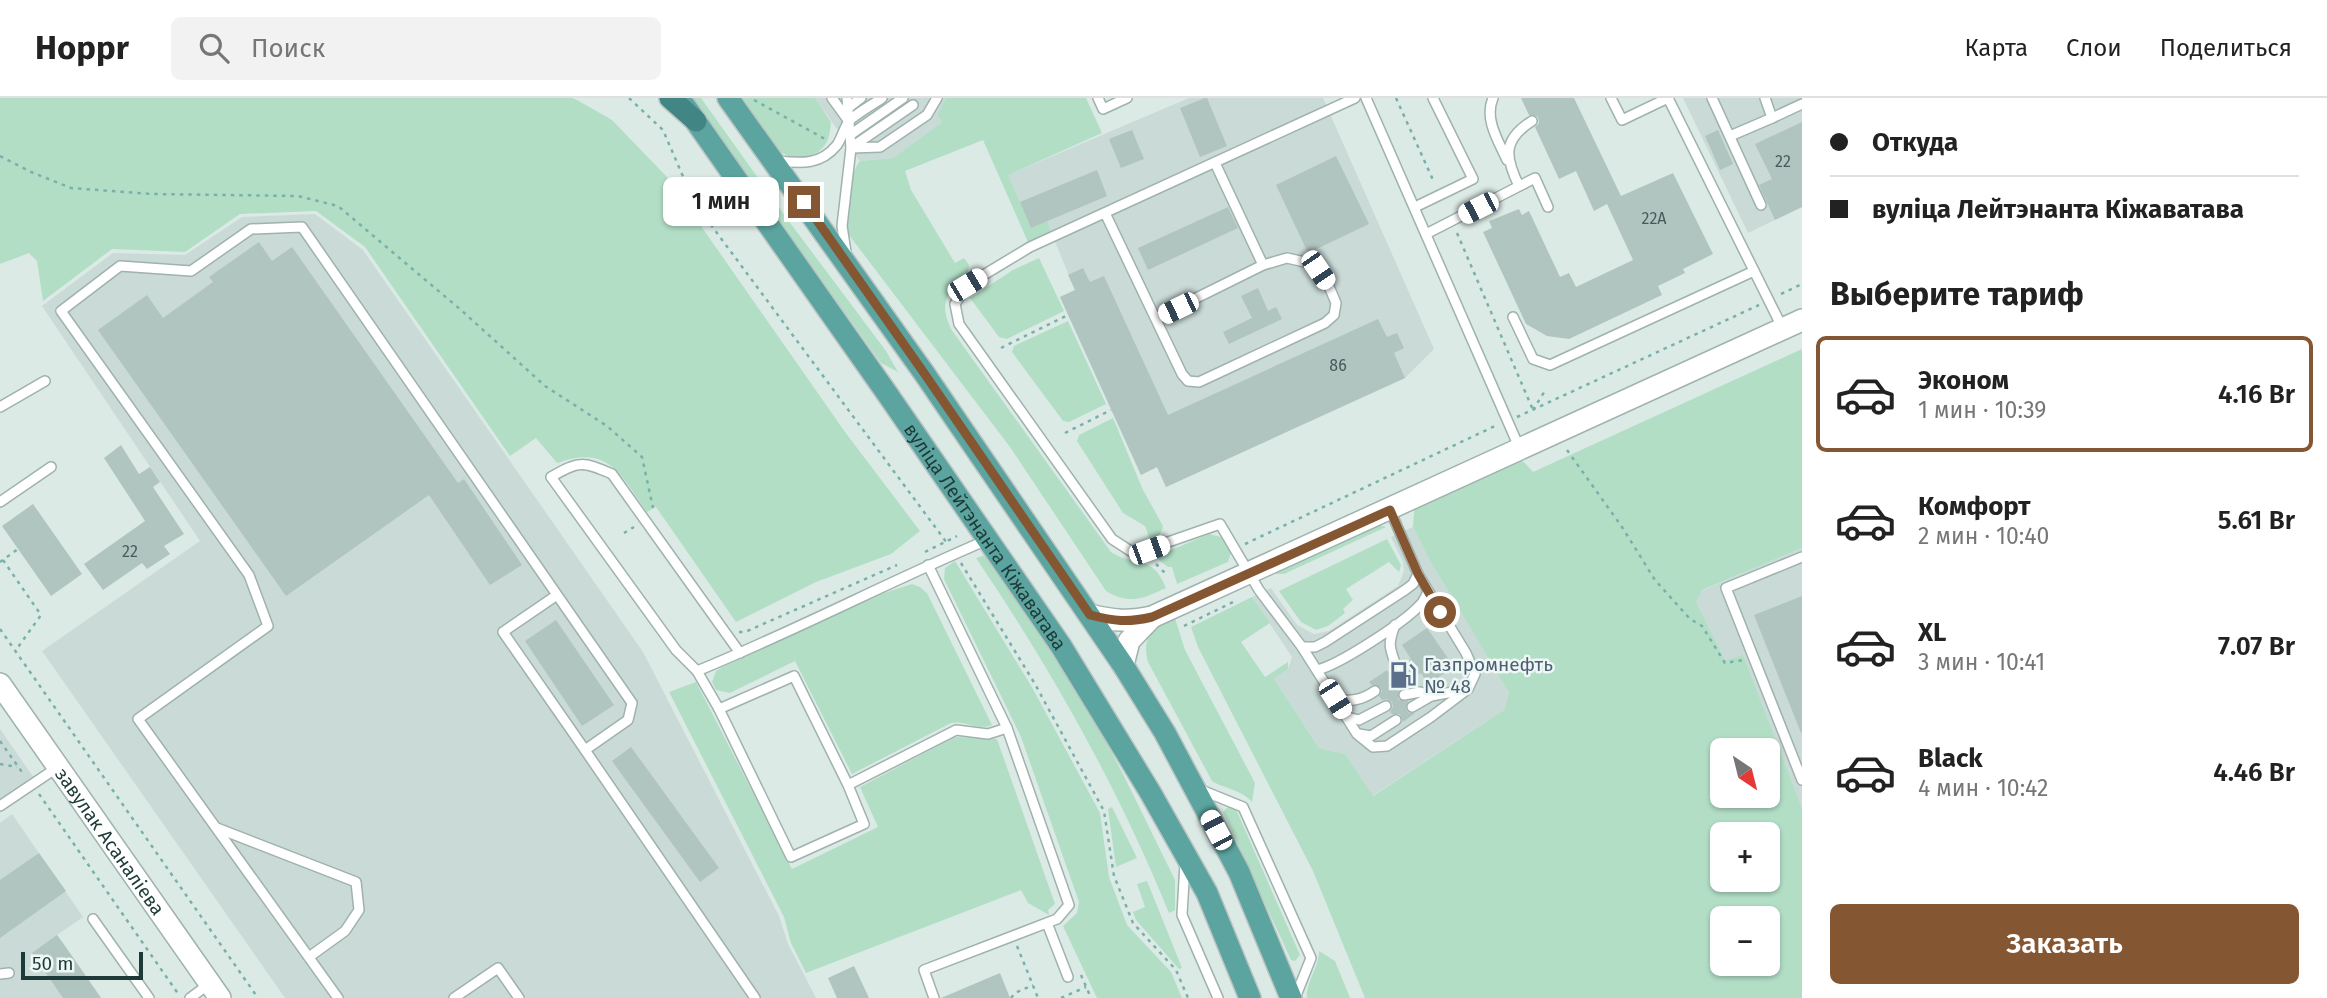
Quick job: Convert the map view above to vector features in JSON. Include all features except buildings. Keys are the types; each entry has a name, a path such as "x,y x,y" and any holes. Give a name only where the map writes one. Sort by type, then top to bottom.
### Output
{"highway":[{"path":"670,98 696,121"}],"main road":[{"name":"вуліца Лейтэнанта Кіжаватава","path":"680,98 989,539 1100,708 1207,893 1250,998"},
{"path":"728,98 848,264 1123,665 1165,733 1239,872 1293,998"}],"street":[{"path":"1090,615 1116,622 1152,617 1792,324"},
{"path":"1123,665 1129,641 1152,617"},
{"name":"завулак Асаналіева","path":"0,684 215,991"}],"lane":[{"path":"832,98 849,121"},
{"path":"848,264 842,226 851,148 847,103 861,98"},
{"path":"775,160 801,164 814,162 827,155 838,144 849,121 882,98"},
{"path":"850,135 903,98"},
{"path":"851,148 880,147 927,115 937,98"},
{"path":"1098,98 1102,109 1127,98"},
{"path":"1354,98 1030,247 967,285 954,303 959,324 1112,539 1132,552 1149,550 1220,524 1259,590 1302,647 1357,734 1373,747 1387,746 1468,689 1475,674 1466,653 1427,592 1390,510"},
{"path":"1366,98 1520,449"},
{"path":"1415,207 1473,179 1433,98"},
{"path":"1493,98 1489,107 1489,118 1519,186"},
{"path":"1611,98 1622,120 1668,99 1754,271 1792,324"},
{"path":"1712,98 1761,205"},
{"path":"1765,98 1772,118"},
{"path":"1730,136 1802,104"},
{"path":"851,148 913,105"},
{"path":"1507,162 1509,147 1514,137 1522,127 1532,121"},
{"path":"1214,163 1264,265"},
{"path":"1426,234 1535,178 1548,207"},
{"path":"1105,212 1182,374 1188,381 1199,382 1325,323 1334,315 1336,303 1318,270 1305,262 1287,258 1264,265 1156,318"},
{"path":"338,998 138,719 268,626 249,575 61,311 120,266 191,271 251,229 302,227 632,704 628,720 585,750"},
{"path":"1513,317 1533,359 1550,365 1754,271"},
{"path":"0,407 45,381"},
{"path":"719,709 794,676 848,785 864,824 791,857 719,709 697,671 676,650 551,477 570,466 588,463 612,474 740,653"},
{"path":"0,502 51,467"},
{"path":"697,671 989,539"},
{"path":"1802,557 1726,589 1802,780"},
{"path":"928,565 1007,728 1069,905 1058,919 924,970 934,998"},
{"path":"1302,647 1325,642 1405,590 1413,584 1418,574"},
{"path":"1317,670 1339,663 1395,625 1418,608 1427,592"},
{"path":"557,595 503,632 755,998"},
{"path":"1395,625 1389,641 1397,668"},
{"path":"1412,707 1431,696 1468,689"},
{"path":"1335,699 1349,702 1376,691"},
{"path":"1404,695 1420,692 1431,696"},
{"path":"1347,718 1359,720 1386,706"},
{"path":"1357,734 1371,736 1395,720"},
{"path":"848,785 956,730 988,734 1007,728"},
{"path":"0,806 58,767"},
{"path":"1193,787 1243,807 1311,958 1293,998"},
{"path":"217,828 356,883 359,910 345,931 309,957"},
{"path":"1185,855 1182,915 1218,998"},
{"path":"93,919 149,998"},
{"path":"1047,923 1068,978"},
{"path":"454,998 498,968 519,998"},
{"path":"190,998 215,991"}],"path":[{"path":"629,98 663,130"},
{"path":"750,98 838,144"},
{"path":"1396,98 1440,195"},
{"path":"0,156 71,188 151,194 298,196 338,206 545,386 607,426 642,457 654,513 624,533"},
{"path":"1452,221 1533,410 1546,389"},
{"path":"1001,348 1068,315"},
{"path":"1065,433 1111,410"},
{"path":"1567,450 1622,527 1655,580 1689,619 1702,626 1725,663 1754,657"},
{"path":"923,553 957,537"},
{"path":"16,650 41,615 1,561 18,550"},
{"path":"739,632 745,632 898,564"},
{"path":"1156,564 1167,574"},
{"path":"0,629 258,998"},
{"path":"0,741 181,998"},
{"path":"0,764 18,767"},
{"path":"1013,936 1038,998"},
{"path":"1012,998 1015,993 1033,985"},
{"path":"1061,998 1086,987"}],"shaded area":[{"path":"815,98 946,98 937,115 942,122 893,158 860,161"},
{"path":"1189,98 1323,98 1434,349 1405,378 1166,487 1157,467 1141,475 1060,297 1075,290 1047,222 1031,228 1008,175"},
{"path":"1683,98 1802,98 1802,207 1748,233"},
{"path":"315,214 363,250 643,652 779,916 788,944 816,998 285,998 42,651 200,541 42,306 113,253 185,255 242,217"},
{"path":"1413,527 1429,559 1509,691 1504,710 1372,796 1345,754 1319,748 1274,679 1288,669 1292,657 1252,597 1271,588 1297,625 1314,634 1329,631 1398,586 1404,571 1403,562 1391,537"},
{"path":"1802,548 1802,808 1780,751 1780,738 1775,738 1743,656 1725,662 1696,602 1701,591"},
{"path":"0,729 34,778 0,801"},
{"path":"12,814 83,917 57,935 101,998 0,998 0,823"}],"green space":[{"path":"0,98 577,100 612,120 666,176 845,432 920,531 891,554 816,582 736,622 656,507 647,512 611,466 589,457 557,463 536,438 510,456 365,247 316,211 240,214 185,252 112,249 43,301 37,261 29,253 0,264"},
{"path":"691,98 701,98 886,351 898,372 881,363"},
{"path":"740,98 815,98 831,122 828,140 815,154 802,158 791,157 770,142"},
{"path":"946,98 1086,98 1102,133 1008,175 1031,227 1047,221 1051,232 1028,242 983,140 905,171 911,190 955,263 964,258 969,265 968,272 950,291 945,304 951,329 1111,552 1149,565 1161,577 1166,588 1150,595 1129,599 1106,591 1010,447 849,235 845,224 847,201 860,161 893,158 942,122 937,115"},
{"path":"1039,258 1064,311 1007,339 999,337 970,298 1013,270"},
{"path":"1068,321 1106,404 1069,422 1063,421 1012,352 1014,346"},
{"path":"1802,349 1802,548 1702,590 1696,602 1725,661 1743,655 1775,738 1710,738 1710,808 1780,808 1780,751 1802,808 1802,998 1365,998 1313,871 1198,647 1191,627 1252,597 1270,623 1241,642 1265,677 1288,662 1288,669 1274,679 1319,748 1345,754 1373,796 1504,710 1509,692 1429,559 1413,527 1414,512 1416,505 1511,459 1524,462 1533,472"},
{"path":"1113,418 1143,490 1163,526 1159,535 1150,540 1145,526 1123,513 1077,441 1079,435"},
{"path":"1375,524 1386,527 1284,574 1276,574 1277,568"},
{"path":"1209,534 1225,538 1232,549 1228,562 1177,584 1172,567 1155,557"},
{"path":"1387,539 1401,565 1399,572 1389,562 1346,589 1353,600 1343,609 1345,613 1328,626 1316,630 1301,622 1279,591"},
{"path":"985,555 998,562 1088,708 1175,880 1175,910 1169,913 1128,821 1082,731 1031,643 976,558"},
{"path":"955,561 1033,689 1100,813 1109,877 1127,925 1171,972 1182,998 1097,998 1063,926 1077,913 1079,902 1021,737 944,579 945,568"},
{"path":"912,584 927,593 992,725 982,727 951,723 852,774 795,661 730,693 716,690 712,682 716,671 721,668 881,594"},
{"path":"1174,615 1185,650 1255,783 1252,802 1212,781 1148,662 1146,646 1151,633"},
{"path":"696,682 792,869 878,827 860,787 955,737 997,739 1055,904 1048,910 1049,915 1028,903 1021,890 806,973 791,943 784,917 669,692"},
{"path":"1229,806 1235,807 1300,955 1295,961 1291,960 1223,812"},
{"path":"1112,807 1137,858 1116,867 1108,809"},
{"path":"1147,881 1182,968 1179,969 1136,920 1133,912 1145,907 1137,884"},
{"path":"1319,951 1335,961 1350,998 1307,998"}],"place":[{"name":"Газпромнефть № 48","path":"1403,675"}],"route":[{"path":"804,202 1090,615 1116,622 1152,617 1390,510 1418,574 1440,612"}]}
